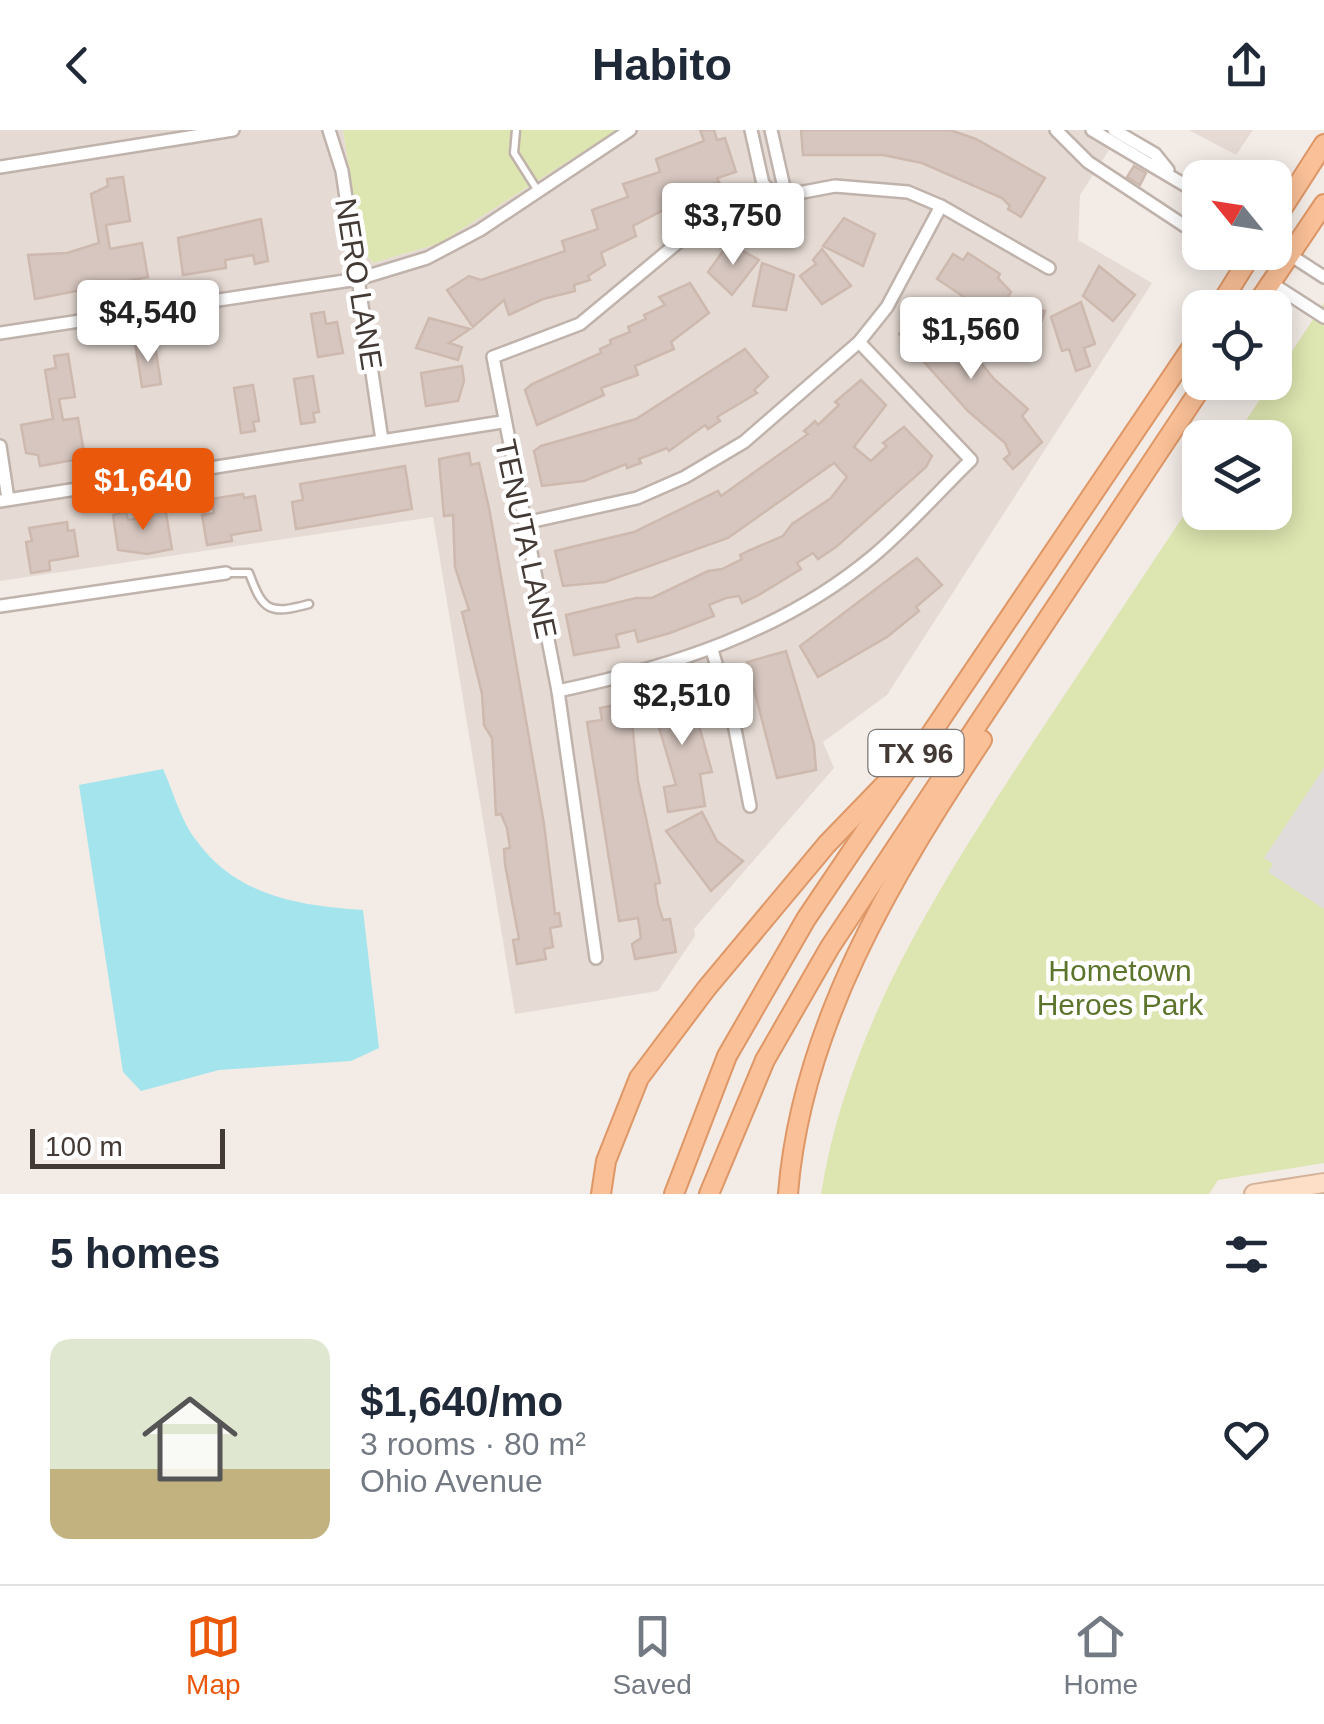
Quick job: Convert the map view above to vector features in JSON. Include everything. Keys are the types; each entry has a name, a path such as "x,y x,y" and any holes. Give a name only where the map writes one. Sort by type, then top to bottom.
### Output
{"main road":[{"path":"1292,194 1324,144"},
{"path":"1292,238 1324,204"},
{"path":"1260,270 1272,283"},
{"path":"1267,290 1276,270"},
{"name":"TX 96","path":"674,1194 727,1056 806,919 1182,361"},
{"name":"TX 96","path":"709,1194 765,1060 830,946 1193,400"},
{"path":"788,1194 807,1086 847,978 914,849 1038,655 1079,572"},
{"path":"601,1194 606,1161 639,1078 706,989 826,844 919,748"}],"street":[{"path":"0,167 233,130"},
{"name":"NERO LANE","path":"330,130 342,171 382,440"},
{"path":"0,332 358,279 427,258 538,192 630,130"},
{"path":"750,130 763,184 779,198 788,226"},
{"path":"770,130 783,183 779,198"},
{"path":"1056,130 1088,162 1182,224"},
{"path":"1092,130 1182,183"},
{"path":"1114,130 1155,154 1174,178"},
{"path":"779,198 836,186 864,185 908,192 941,206 1049,268"},
{"name":"TENUTA LANE","path":"596,958 558,691 502,422 493,357 580,324 705,220 740,204 779,198"},
{"path":"525,523 600,508 685,477 744,442 860,342 887,307 941,206"},
{"path":"1292,256 1324,277"},
{"path":"1272,283 1324,317"},
{"path":"558,691 635,674 712,650 790,613 872,557 971,460 860,342"},
{"path":"0,446 4,500 502,422"},
{"path":"0,606 226,573"},
{"path":"712,650 734,724 750,806"},
{"path":"1254,1194 1324,1183"}],"lane":[{"path":"516,130 514,154 538,192"},
{"path":"226,573 249,573 261,604 272,610 309,604"}],"shaded area":[{"path":"0,130 343,130 362,250 373,263 440,243 617,130 1122,130 1080,195 1078,240 1152,283 887,695 823,742 834,768 694,929 695,936 658,991 515,1014 433,517 0,581"},
{"path":"1189,130 1253,130 1236,155"},
{"path":"1324,768 1324,909 1268,872 1273,864 1264,858"}],"green space":[{"path":"343,130 617,130 440,243 373,263 362,250"},
{"name":"Hometown Heroes Park","path":"1324,303 1324,1163 1218,1180 1209,1194 821,1194 834,1132 853,1072 902,958 964,850 1182,518 1182,530 1292,530 1292,420 1246,420 1260,400 1292,400 1292,351"}],"water":[{"path":"163,769 191,832 230,874 250,886 293,901 363,910 379,1048 351,1061 219,1070 141,1091 123,1072 79,785"}],"building":[{"path":"700,130 714,130 717,140 725,138 736,172 717,178 719,182 664,197 667,208 633,226 636,236 601,253 605,265 588,276 590,280 574,285 575,291 543,299 509,315 504,300 473,327 447,290 469,276 481,280 565,251 562,241 598,229 592,210 628,197 623,184 660,172 656,159 704,141"},
{"path":"801,130 950,130 976,139 1045,178 1021,217 1008,209 1010,206 1002,198 922,163 883,155 803,155"},
{"path":"1134,166 1146,173 1140,185 1127,177"},
{"path":"123,177 130,221 106,225 110,249 142,243 148,277 35,299 28,255 67,253 99,243 91,194 108,186 107,179"},
{"path":"844,218 875,234 863,266 823,246"},
{"path":"261,219 268,261 255,264 253,255 225,260 226,268 183,275 178,238"},
{"path":"729,243 759,260 732,295 708,272"},
{"path":"822,249 851,286 822,304 800,276 816,264 813,260"},
{"path":"968,253 1000,274 998,278 1011,292 1004,303 1045,311 1030,355 998,344 1003,329 964,304 967,299 937,279 953,254 963,260"},
{"path":"762,263 794,275 786,310 753,306"},
{"path":"1099,266 1135,295 1113,321 1083,296"},
{"path":"690,283 709,313 671,342 674,349 635,366 638,375 601,388 604,395 537,425 525,390 601,353 600,349 611,344 610,340 630,332 628,327 665,305 659,297"},
{"path":"1081,302 1095,344 1084,348 1090,366 1076,371 1069,349 1062,351 1051,317"},
{"path":"926,304 946,319 994,379 1028,409 1022,416 1042,442 1013,469 1004,459 1010,454 1005,443 968,411 899,334"},
{"path":"324,312 326,324 337,322 343,353 318,357 311,314"},
{"path":"429,318 470,329 449,343 462,347 458,360 416,348"},
{"path":"148,340 151,353 156,352 161,384 142,387 135,342"},
{"path":"745,349 768,377 754,390 757,393 717,417 720,421 708,429 705,425 669,451 667,448 639,459 641,463 627,468 626,464 584,481 542,486 534,451 541,446 636,419"},
{"path":"68,354 75,397 59,399 63,420 78,418 85,458 40,466 38,455 26,453 21,425 53,419 45,370 56,368 54,356"},
{"path":"462,366 464,381 458,401 426,406 421,373"},
{"path":"313,376 319,412 313,413 315,422 301,424 294,379"},
{"path":"861,380 886,405 854,447 871,461 887,446 883,443 904,427 932,456 926,467 836,547 818,559 813,553 797,563 801,569 757,596 742,603 739,596 709,605 714,616 670,633 638,642 635,630 616,635 619,647 574,655 566,615 636,598 652,598 708,571 722,569 742,559 740,555 783,536 792,524 831,498 847,477 834,463 728,538 605,582 563,586 555,551 634,532 718,491 721,496 808,434 804,431 815,421 818,425 839,405 835,402"},
{"path":"253,385 259,421 253,422 255,431 241,433 234,388"},
{"path":"469,453 471,465 479,463 490,513 544,824 555,914 559,913 561,926 550,928 553,947 544,949 546,959 517,964 513,940 519,939 505,864 504,849 510,848 507,828 501,814 496,815 492,738 484,725 482,694 462,612 469,610 455,567 453,515 444,516 443,506 439,459"},
{"path":"405,466 412,509 296,529 292,502 303,500 300,484"},
{"path":"243,494 244,498 255,496 261,530 231,535 232,541 207,545 202,515 214,513 211,499"},
{"path":"165,507 172,549 147,554 118,550 113,515 126,512 128,520 152,516 151,509"},
{"path":"67,522 68,531 74,530 78,556 49,561 50,570 31,573 26,542 32,541 29,528"},
{"path":"917,558 942,585 916,607 919,611 887,637 818,677 800,646"},
{"path":"786,651 814,745 816,770 777,778 747,662"},
{"path":"688,686 712,772 700,774 705,806 668,812 664,787 676,785 650,697"},
{"path":"630,702 638,781 660,883 655,884 658,904 663,920 670,919 676,952 635,959 632,944 641,938 638,918 619,921 587,722 602,720 600,708"},
{"path":"702,812 717,841 743,861 711,891 666,831"}]}
